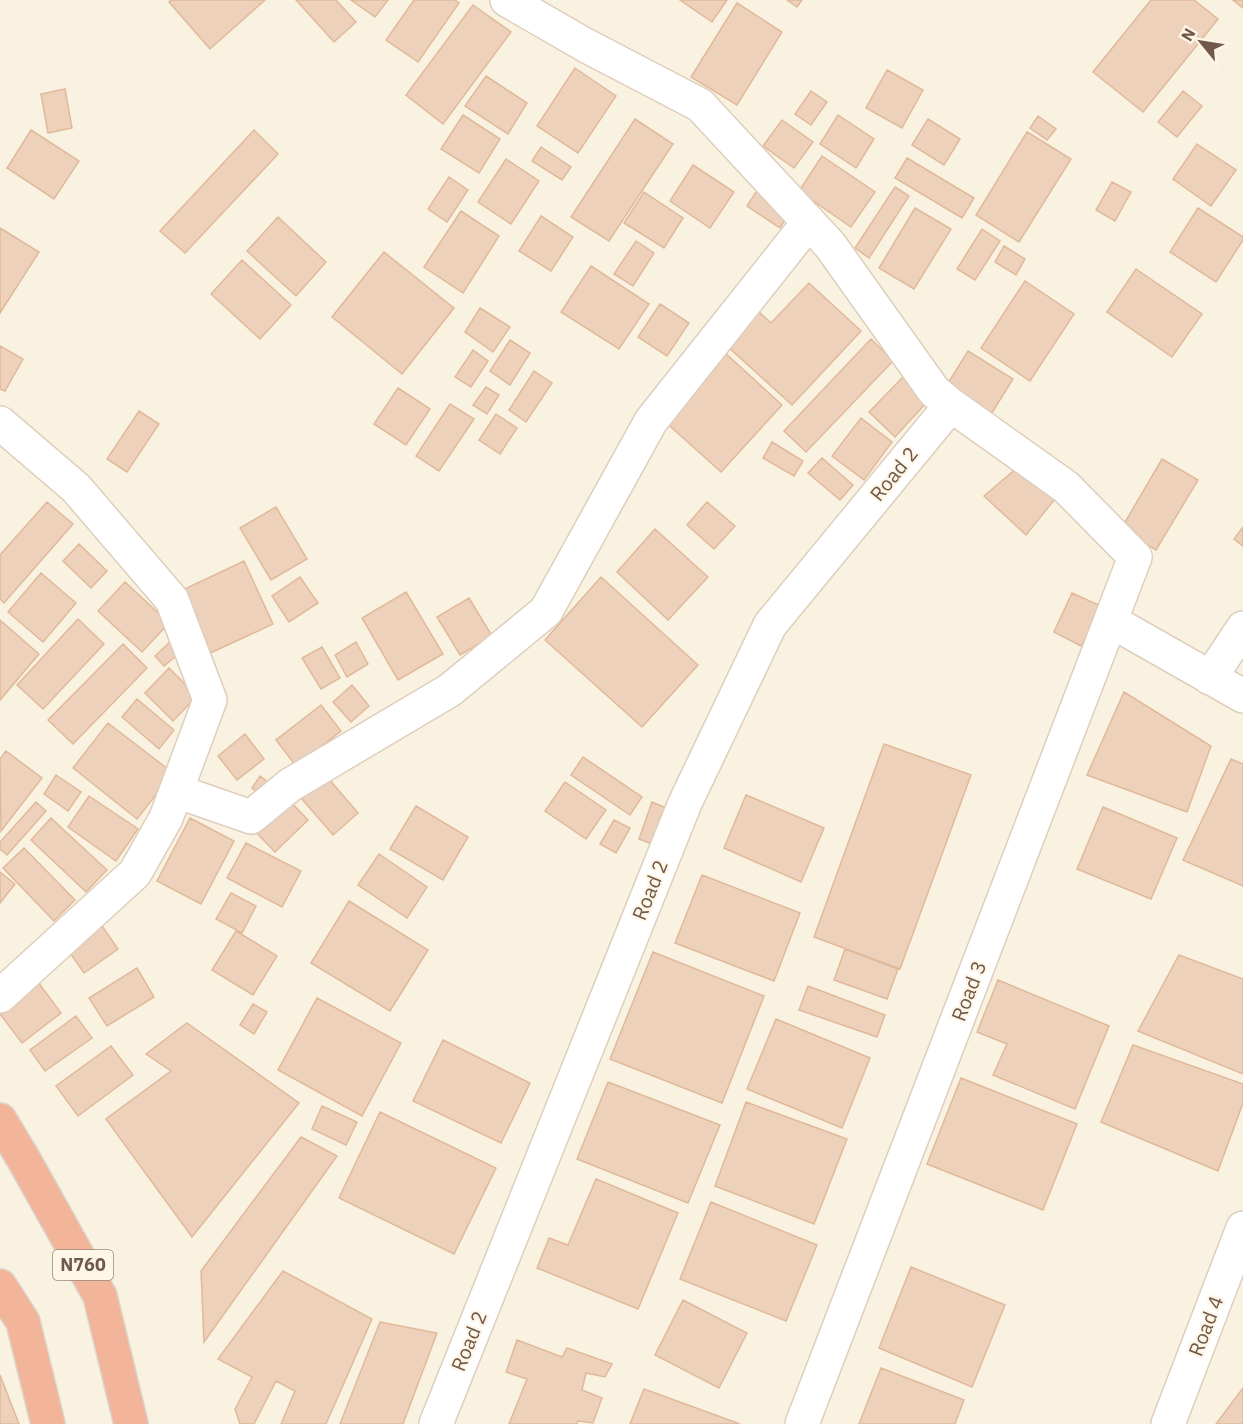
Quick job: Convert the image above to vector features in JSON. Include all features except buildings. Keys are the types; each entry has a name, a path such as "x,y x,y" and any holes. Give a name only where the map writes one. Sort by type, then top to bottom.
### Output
{"highway":[{"name":"N760","path":"0,1120 100,1296 132,1424"},
{"path":"0,1286 23,1322 48,1424"}],"street":[{"path":"507,0 585,45 700,105 830,245 934,391 951,405"},
{"path":"176,791 251,818 290,785 450,690 546,611 651,421 809,222"},
{"name":"Road 3","path":"802,1424 1134,557 1066,487 951,405"},
{"name":"Road 2","path":"436,1424 685,803 770,626 951,405"},
{"path":"0,423 76,488 172,600 210,700 166,818 135,873 0,996"},
{"path":"1111,621 1243,696"},
{"path":"1210,678 1243,628"},
{"name":"Road 4","path":"1168,1424 1243,1228"}]}
